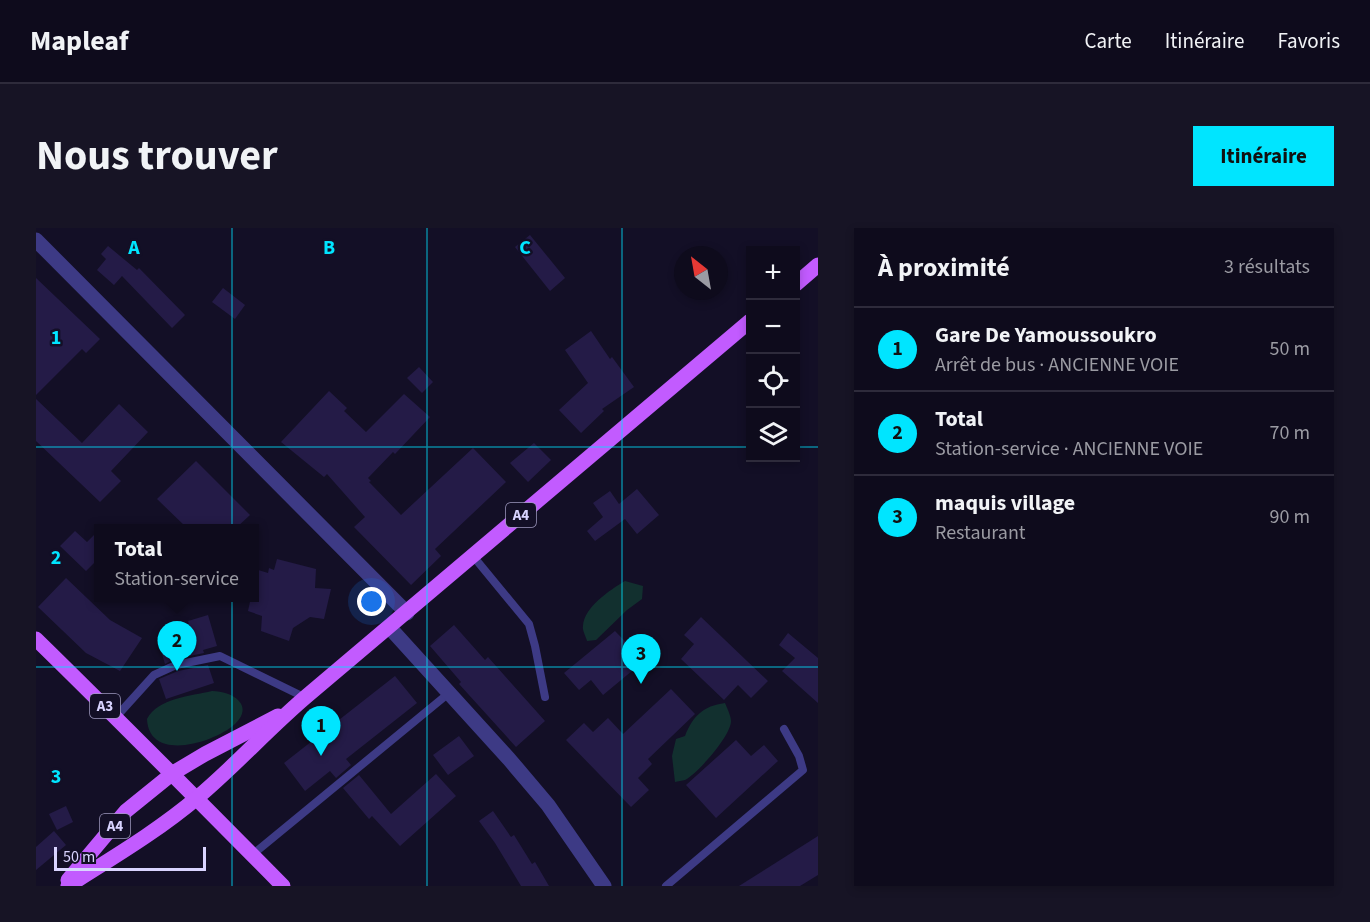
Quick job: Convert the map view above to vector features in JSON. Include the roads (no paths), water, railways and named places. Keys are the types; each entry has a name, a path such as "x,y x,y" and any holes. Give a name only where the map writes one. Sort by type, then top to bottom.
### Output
{"main road":[{"path":"800,280 818,265"},
{"name":"A4","path":"65,886 137,843 196,799 232,768 292,709 746,324"},
{"name":"A3","path":"36,639 173,773 283,886"},
{"name":"A4","path":"65,886 126,811 173,773 292,709"}],"street":[{"path":"36,240 407,613"},
{"path":"390,627 548,805 604,886"}],"lane":[{"path":"472,556 529,624 545,697"},
{"path":"116,717 154,675 176,665 220,657 306,698"},
{"path":"252,855 449,693"},
{"path":"666,886 803,770 799,756 784,729"}],"place":[{"name":"Total","path":"177,671"},
{"name":"maquis village","path":"641,684"},
{"name":"Gare De Yamoussoukro","path":"321,756"}]}
